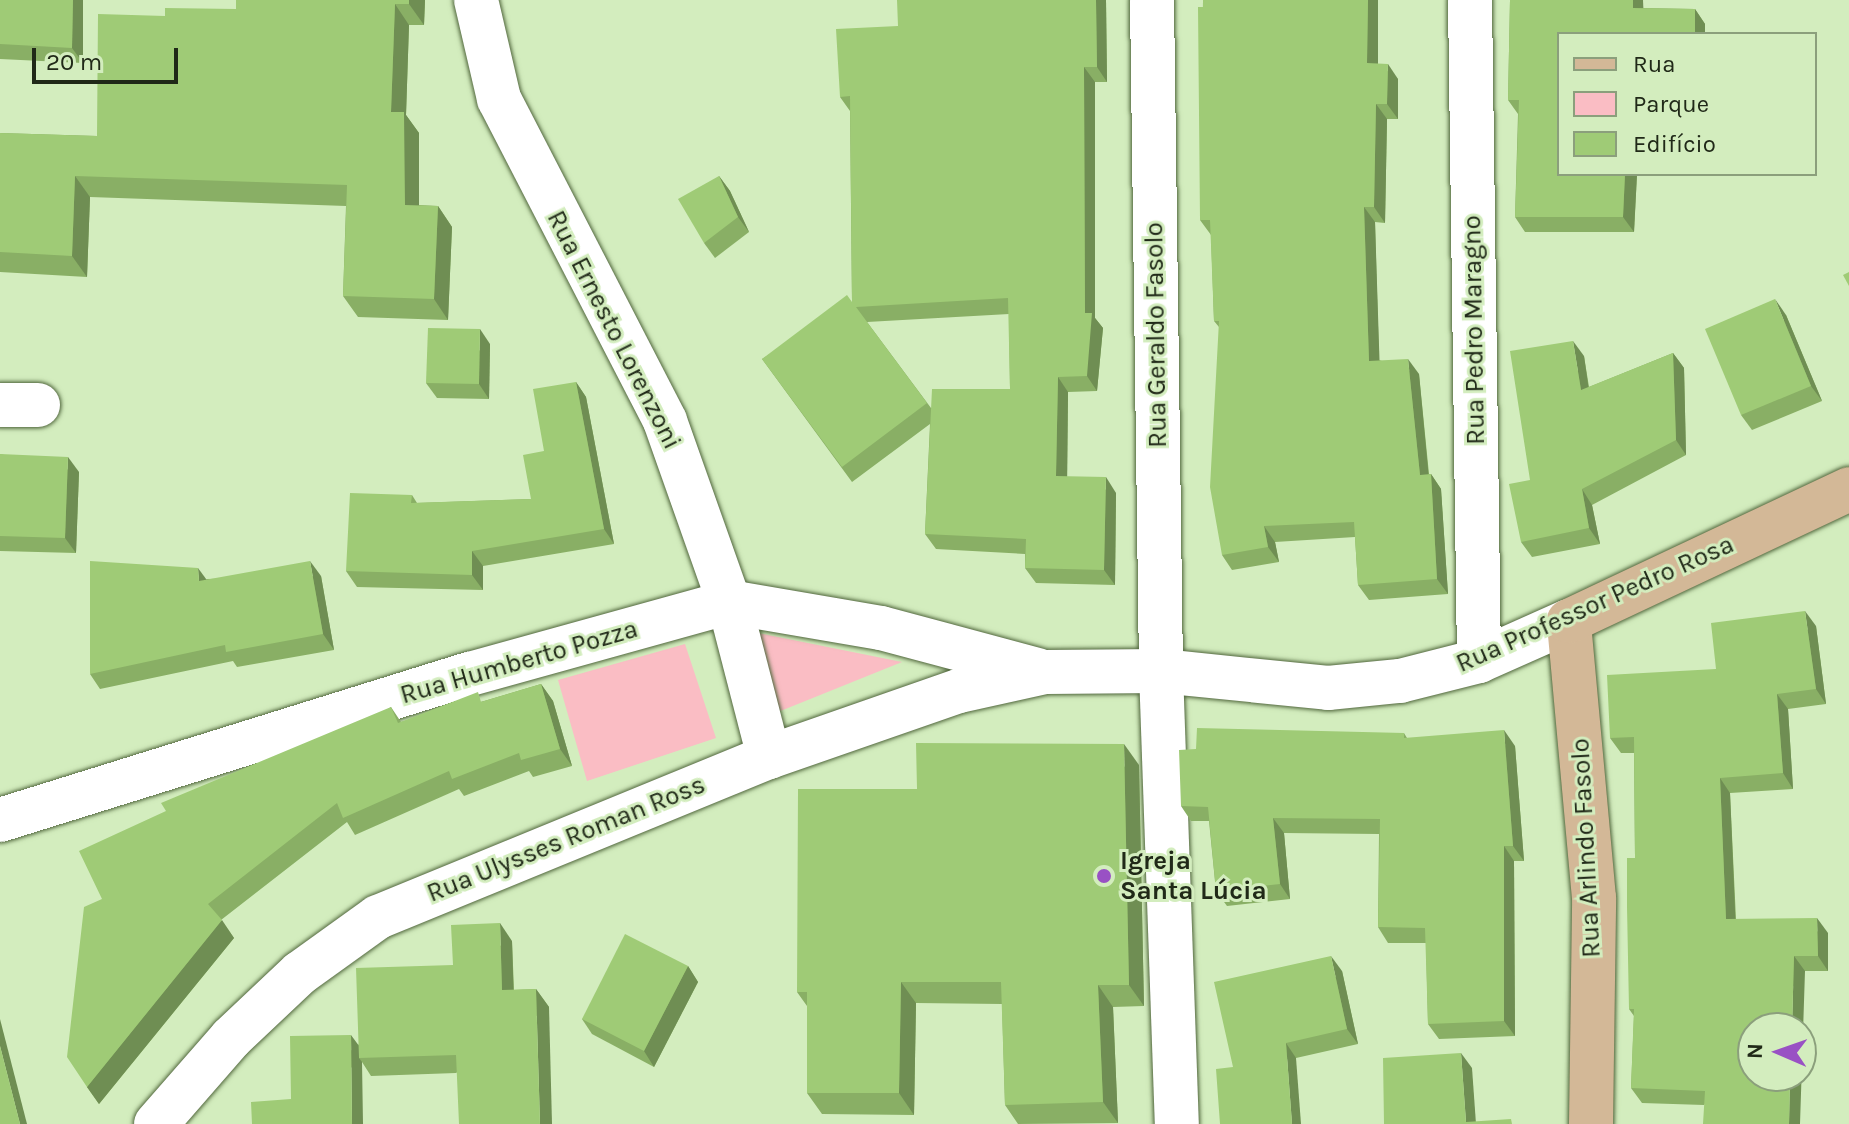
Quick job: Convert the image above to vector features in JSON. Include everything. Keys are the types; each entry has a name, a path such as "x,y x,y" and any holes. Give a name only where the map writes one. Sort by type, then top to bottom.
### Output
{"main road":[{"name":"Rua Professor Pedro Rosa","path":"1569,621 1849,489"},
{"name":"Rua Arlindo Fasolo","path":"1569,621 1594,898 1591,1124"}],"street":[{"name":"Rua Ernesto Lorenzoni","path":"476,0 499,99 665,421 729,602 769,757"},
{"name":"Rua Geraldo Fasolo","path":"1152,0 1161,671 1177,1124"},
{"name":"Rua Pedro Maragno","path":"1470,0 1479,661"},
{"name":"Rua Humberto Pozza","path":"0,820 470,674 729,602 881,628 1045,672"},
{"name":"Rua Professor Pedro Rosa","path":"1045,672 1161,671 1328,688 1400,681 1479,661 1569,621"},
{"name":"Rua Ulysses Roman Ross","path":"156,1124 231,1038 300,973 378,917 769,757 959,691 1045,672"}],"green space":[{"path":"753,632 902,662 778,712"},
{"path":"685,644 716,738 587,781 558,680"}],"building":[{"path":"0,0 73,0 72,48 0,44"},
{"path":"236,0 409,0 409,4 395,4 391,112 404,112 405,205 438,206 434,299 343,296 347,185 75,176 72,256 0,252 0,133 97,136 98,14 165,16 165,8 236,9"},
{"path":"897,0 1096,0 1097,67 1084,67 1085,313 1092,313 1087,376 1058,377 1056,476 1106,477 1104,570 1025,568 1026,539 925,534 932,389 1010,389 1008,298 856,307 927,403 842,467 762,359 847,295 852,302 850,96 840,97 836,29 898,26"},
{"path":"1203,0 1368,0 1367,63 1388,64 1387,104 1376,104 1374,207 1364,207 1369,361 1408,359 1420,475 1431,474 1437,579 1358,585 1354,522 1264,526 1268,547 1222,555 1210,487 1219,321 1214,321 1210,220 1200,220 1198,7 1203,7"},
{"path":"1510,0 1633,0 1633,8 1695,9 1695,32 1557,32 1557,176 1625,176 1623,217 1515,217 1519,100 1508,100"},
{"path":"719,176 738,217 704,243 678,199"},
{"path":"1849,272 1849,286 1843,275"},
{"path":"1775,299 1811,386 1741,415 1705,329"},
{"path":"428,328 480,329 479,384 426,383"},
{"path":"1573,341 1581,390 1673,353 1676,440 1582,489 1589,528 1521,542 1509,484 1530,480 1510,351"},
{"path":"576,382 604,529 472,551 472,575 346,571 350,493 412,495 411,503 531,499 523,455 544,451 533,389"},
{"path":"0,454 68,457 65,538 0,536"},
{"path":"90,561 198,568 199,581 310,561 323,634 226,652 225,645 90,674"},
{"path":"1805,611 1816,689 1777,694 1783,773 1720,778 1726,919 1817,918 1818,956 1794,956 1792,1012 1737,1012 1737,1092 1790,1092 1789,1124 1703,1124 1705,1091 1631,1088 1634,1009 1629,1009 1627,858 1635,858 1634,737 1610,738 1607,675 1716,669 1711,623"},
{"path":"541,684 560,749 521,760 519,753 452,779 449,771 343,818 337,803 208,904 222,920 87,1087 67,1057 84,907 102,899 79,851 166,811 161,803 391,707 398,723 478,692 481,702"},
{"path":"1197,728 1404,733 1404,738 1504,730 1513,846 1504,846 1504,1021 1428,1024 1425,928 1378,927 1380,819 1273,818 1280,884 1216,891 1208,807 1181,806 1179,750 1196,749"},
{"path":"916,743 1124,744 1129,985 1098,985 1103,1102 1005,1105 1001,982 901,982 899,1093 807,1093 807,992 797,992 798,789 917,789"},
{"path":"500,923 502,990 536,989 540,1124 459,1124 456,1055 359,1058 356,968 453,965 451,925"},
{"path":"625,934 688,966 644,1051 582,1019"},
{"path":"1331,956 1347,1029 1286,1043 1292,1124 1220,1124 1216,1069 1233,1067 1214,982"},
{"path":"351,1035 352,1124 252,1124 251,1102 291,1099 290,1036"},
{"path":"0,1046 20,1124 0,1124"},
{"path":"1461,1053 1466,1122 1511,1119 1512,1124 1384,1124 1383,1058"}],"place":[{"name":"Igreja Santa Lúcia","path":"1104,876"}]}
